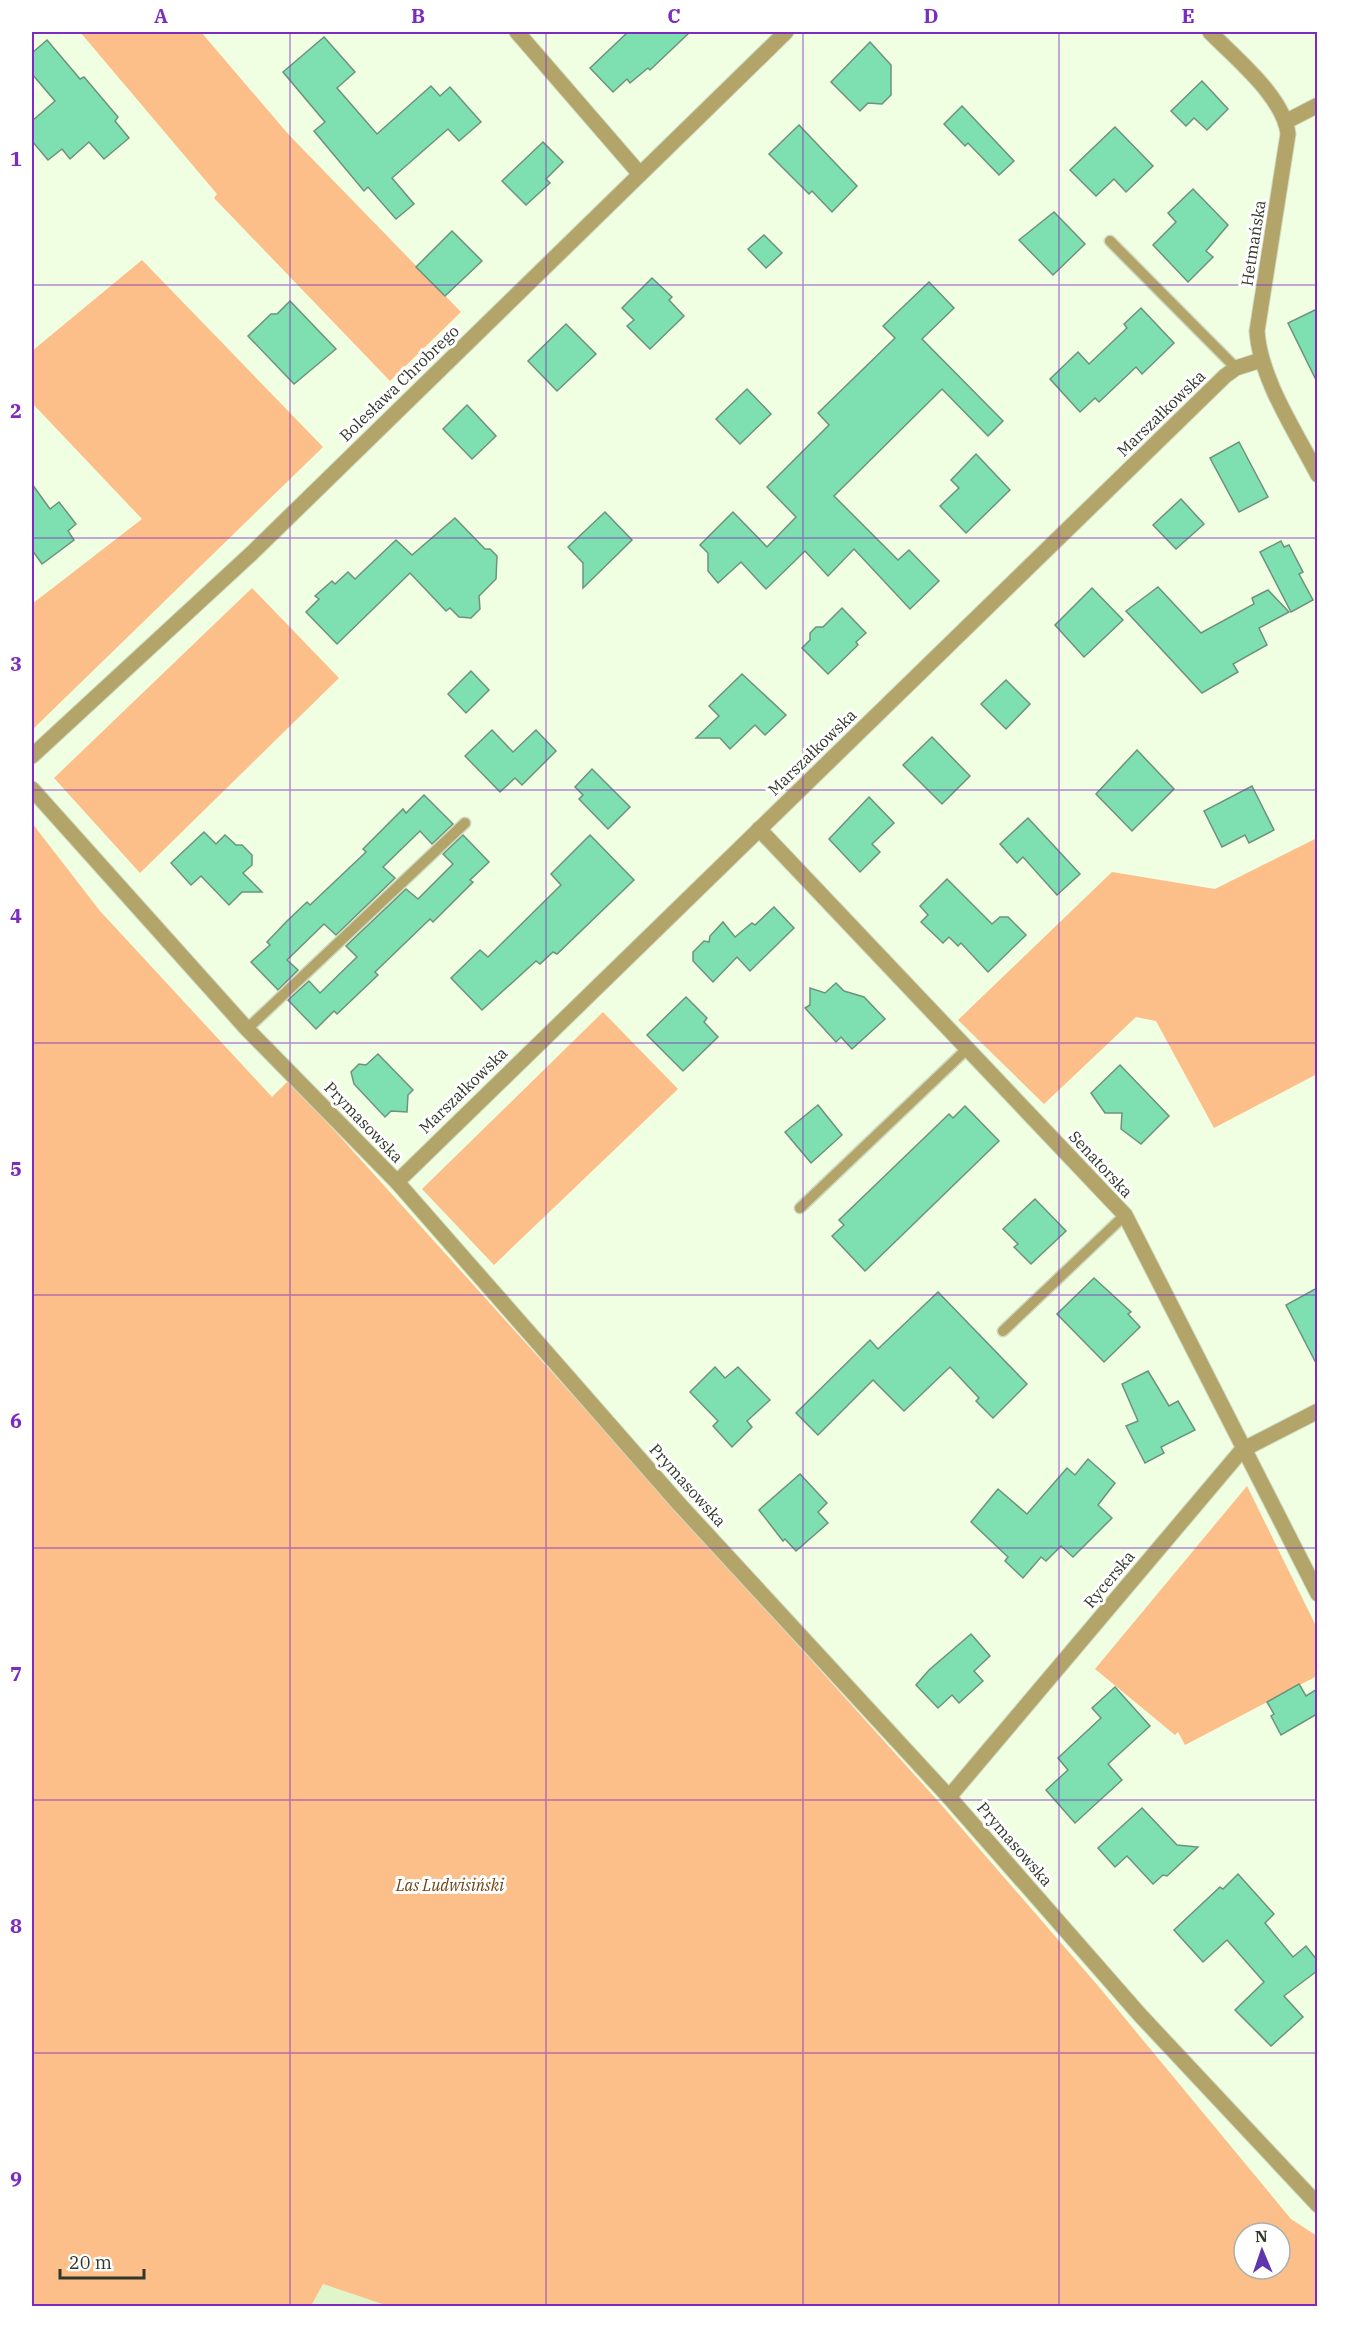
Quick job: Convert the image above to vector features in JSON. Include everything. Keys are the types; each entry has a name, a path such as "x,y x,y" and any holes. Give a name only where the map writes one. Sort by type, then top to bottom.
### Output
{"street":[{"path":"517,32 639,173"},
{"name":"Bolesława Chrobrego","path":"32,756 252,553 786,32"},
{"path":"1210,32 1278,104 1287,121 1317,105"},
{"name":"Hetmańska","path":"1287,121 1288,134 1257,331 1261,360 1317,475"},
{"name":"Marszałkowska","path":"397,1182 1236,368 1261,360"},
{"name":"Prymasowska","path":"32,789 247,1029 397,1182 680,1505 950,1797 1140,2015 1317,2205"},
{"name":"Senatorska","path":"759,829 1125,1215 1242,1450 1317,1594"},
{"name":"Rycerska","path":"950,1797 1242,1450 1317,1411"}],"lane":[{"path":"1110,241 1236,368"},
{"path":"247,1029 465,823"},
{"path":"800,1208 967,1048"},
{"path":"1003,1331 1125,1215"}],"shaded area":[{"path":"323,2284 388,2306 311,2306"}],"green space":[{"path":"80,32 201,32 289,135 461,312 390,381 214,198 217,194"},
{"path":"142,260 323,447 32,730 32,604 142,519 32,403 32,351"},
{"path":"252,588 339,678 140,873 54,778"},
{"name":"Las Ludwisiński","path":"32,823 100,911 272,1097 289,1080 938,1801 1099,1987 1291,2219 1317,2236 1317,2306 388,2306 323,2284 311,2306 32,2306"},
{"path":"1317,838 1317,1074 1214,1128 1156,1021 1136,1017 1044,1104 958,1020 1112,872 1215,889"},
{"path":"603,1012 678,1089 494,1265 422,1189"},
{"path":"1247,1486 1317,1628 1317,1676 1185,1745 1178,1732 1175,1735 1095,1669"}],"building":[{"path":"628,32 690,32 650,70 648,68 630,83 627,79 613,92 590,68"},
{"path":"324,37 355,72 337,88 377,134 431,86 440,96 450,87 481,122 459,141 448,129 392,178 414,204 396,219 368,187 364,191 314,131 325,122 283,72"},
{"path":"47,40 80,79 84,77 118,117 115,121 129,138 104,159 89,142 70,159 62,149 48,160 32,141 32,121 55,101 32,74 32,53"},
{"path":"870,42 891,65 891,95 882,104 868,103 860,111 831,82"},
{"path":"1202,81 1228,109 1207,130 1194,118 1186,126 1171,111"},
{"path":"962,106 1014,161 999,175 968,143 965,146 944,124"},
{"path":"799,125 857,186 832,212 812,191 809,194 769,154"},
{"path":"1115,127 1153,166 1126,192 1114,179 1096,196 1070,170"},
{"path":"543,142 563,162 546,179 550,183 526,205 502,181"},
{"path":"1193,189 1228,225 1206,251 1213,257 1188,282 1153,245 1176,222 1168,213"},
{"path":"1054,212 1085,244 1053,275 1019,240"},
{"path":"452,231 482,261 445,296 416,267"},
{"path":"764,235 782,253 766,268 748,249"},
{"path":"652,278 672,297 669,300 684,316 650,349 627,326 634,320 622,308"},
{"path":"929,282 954,308 922,339 1003,421 988,436 942,389 834,496 898,560 909,550 939,581 910,609 854,549 828,576 805,551 766,589 741,562 718,583 708,571 708,553 700,545 733,512 767,547 796,517 767,487 829,425 818,413 895,338 883,326"},
{"path":"290,301 336,349 294,384 248,336 271,314 277,314"},
{"path":"1141,308 1174,343 1142,374 1136,367 1099,402 1095,398 1080,412 1050,379 1078,352 1089,364 1127,328 1124,324"},
{"path":"1317,309 1317,382 1288,323"},
{"path":"566,324 596,354 557,391 528,361"},
{"path":"747,389 771,414 740,444 716,419"},
{"path":"467,405 496,436 472,459 443,429"},
{"path":"1239,442 1268,497 1239,512 1210,458"},
{"path":"976,454 1010,490 966,533 940,506 959,488 951,480"},
{"path":"32,484 50,509 59,502 76,524 68,531 74,540 42,564 32,550"},
{"path":"1181,499 1204,524 1176,549 1153,525"},
{"path":"605,512 632,540 583,588 583,563 568,547"},
{"path":"455,518 485,549 490,549 497,556 496,579 479,596 480,609 471,618 459,617 450,608 446,611 410,573 337,644 306,612 319,599 315,596 332,581 335,584 348,572 355,579 396,540 412,555"},
{"path":"1281,541 1284,547 1289,545 1303,572 1299,574 1313,600 1291,612 1260,552"},
{"path":"1158,587 1201,633 1254,604 1252,598 1268,590 1289,612 1259,628 1267,645 1233,664 1238,672 1202,693 1126,611"},
{"path":"1092,588 1123,620 1084,657 1055,625"},
{"path":"842,608 866,633 856,642 858,645 828,674 802,648 810,640 810,633 816,627 823,627"},
{"path":"471,671 489,690 466,713 448,694"},
{"path":"742,674 786,715 765,735 755,725 730,749 720,738 696,738 719,716 709,706"},
{"path":"1006,680 1030,704 1006,729 981,704"},
{"path":"492,730 513,752 536,730 556,751 522,785 515,778 500,792 465,756"},
{"path":"932,737 970,776 942,804 903,765"},
{"path":"1137,750 1174,789 1132,831 1096,794"},
{"path":"592,769 630,807 608,829 579,799 583,795 575,787"},
{"path":"1252,786 1274,830 1249,843 1245,835 1222,847 1204,811"},
{"path":"424,795 453,824 432,844 420,831 383,867 395,878 336,935 324,924 287,960 298,970 278,990 251,962 270,945 267,942 287,921 307,902 310,905 366,852 363,849 403,809 406,813"},
{"path":"869,797 894,823 872,844 880,852 860,872 829,839"},
{"path":"1028,818 1080,874 1057,895 1023,857 1017,863 1000,844"},
{"path":"204,832 216,844 225,835 236,845 242,845 252,855 252,865 243,873 262,892 242,892 229,905 201,876 191,885 171,863"},
{"path":"463,835 489,862 470,880 473,882 433,922 430,919 375,972 378,975 337,1014 334,1011 316,1029 288,1000 309,981 320,993 357,957 346,946 406,889 418,899 453,864 443,854"},
{"path":"590,835 634,880 557,954 553,952 540,964 536,961 482,1010 451,978 480,950 488,957 561,885 551,874"},
{"path":"947,879 992,924 1000,917 1008,917 1026,935 988,972 961,943 958,946 949,937 943,943 921,922 928,915 920,906"},
{"path":"774,907 794,928 750,971 737,957 713,982 693,961 693,952 704,941 709,942 710,936 723,922 735,937 752,923 755,925"},
{"path":"836,983 844,991 864,997 885,1019 852,1049 841,1037 836,1042 805,1008 810,1005 810,988 825,993"},
{"path":"686,997 707,1018 704,1022 718,1037 683,1071 647,1035"},
{"path":"378,1054 413,1090 408,1095 407,1112 391,1111 385,1117 354,1084 351,1072 359,1064 366,1065"},
{"path":"1120,1065 1169,1116 1141,1144 1121,1129 1122,1113 1105,1113 1091,1093"},
{"path":"818,1105 842,1135 811,1163 785,1132"},
{"path":"965,1106 999,1141 865,1271 832,1236 844,1225 839,1220 949,1114 953,1118"},
{"path":"1035,1199 1066,1231 1031,1264 1014,1247 1018,1244 1003,1229"},
{"path":"1094,1278 1131,1312 1128,1314 1140,1327 1104,1362 1057,1314"},
{"path":"1317,1288 1317,1365 1286,1305"},
{"path":"938,1292 1027,1384 993,1418 976,1401 979,1398 950,1367 904,1411 873,1380 818,1435 796,1413 870,1340 878,1349"},
{"path":"715,1367 725,1378 738,1367 770,1400 747,1421 752,1427 732,1447 713,1426 718,1421 690,1392"},
{"path":"1148,1371 1169,1406 1178,1401 1195,1430 1161,1447 1164,1453 1145,1463 1126,1426 1138,1421 1122,1384"},
{"path":"1088,1459 1115,1483 1098,1505 1112,1518 1073,1557 1061,1546 1046,1561 1041,1557 1023,1578 1005,1561 1008,1557 971,1522 998,1489 1027,1514 1067,1468 1075,1475"},
{"path":"800,1474 827,1503 818,1512 828,1523 796,1551 785,1539 783,1541 759,1510"},
{"path":"971,1634 990,1656 974,1671 983,1681 959,1703 952,1695 938,1708 916,1685 929,1670"},
{"path":"1299,1684 1306,1696 1317,1689 1317,1714 1281,1735 1267,1702"},
{"path":"1115,1687 1150,1726 1108,1764 1122,1780 1075,1823 1046,1790 1068,1770 1058,1758 1101,1718 1092,1708"},
{"path":"1142,1808 1177,1845 1198,1847 1167,1876 1163,1875 1153,1884 1127,1856 1115,1867 1098,1848"},
{"path":"1238,1874 1274,1914 1265,1923 1293,1957 1306,1946 1317,1960 1317,1971 1284,1996 1303,2017 1271,2046 1235,2010 1264,1982 1227,1940 1203,1962 1174,1930 1220,1887 1223,1889"}]}
